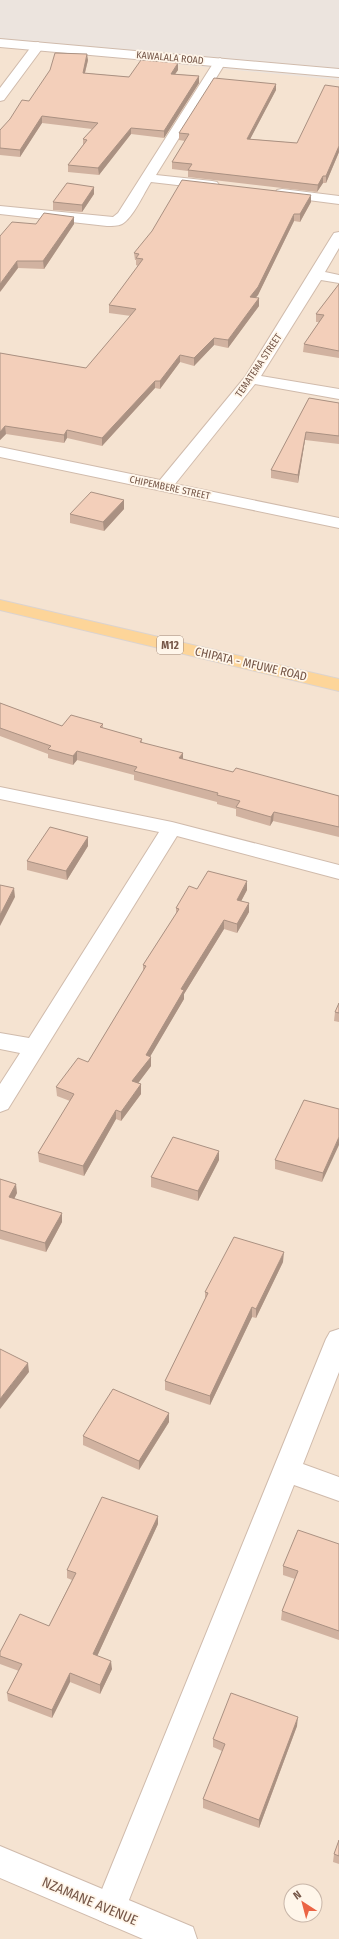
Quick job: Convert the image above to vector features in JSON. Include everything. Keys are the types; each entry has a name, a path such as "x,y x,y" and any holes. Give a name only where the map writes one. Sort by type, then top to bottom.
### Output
{"main road":[{"name":"CHIPATA - MFUWE ROAD","path":"0,605 339,685"}],"street":[{"name":"KAWALALA ROAD","path":"0,43 339,73"},
{"path":"0,97 38,46"},
{"path":"0,210 107,222 117,221 123,216 220,62"},
{"path":"147,178 224,186"},
{"path":"270,192 339,200"},
{"name":"TEMATEMA STREET","path":"165,485 251,379 339,236"},
{"path":"316,275 339,279"},
{"path":"251,379 339,394"},
{"name":"CHIPEMBERE STREET","path":"0,452 165,485 339,523"},
{"path":"0,793 172,828 339,872"},
{"path":"0,1103 36,1048 172,828"},
{"path":"0,1041 36,1048"},
{"path":"110,1909 339,1339"},
{"path":"287,1470 339,1489"},
{"name":"NZAMANE AVENUE","path":"0,1862 181,1939"}],"shaded area":[{"path":"0,0 339,0 339,80 0,47"},
{"path":"0,46 339,78 339,1939 0,1939"}],"building":[{"path":"55,53 87,54 83,73 129,77 141,60 178,63 171,74 199,76 164,131 131,128 98,168 68,165 87,140 83,139 98,123 42,116 20,150 0,148 0,130 10,119 22,100 29,101 50,70"},
{"path":"214,78 276,84 247,139 297,143 325,85 339,87 339,146 326,176 323,176 318,185 188,170 192,164 172,162 189,134 179,133"},
{"path":"182,180 311,195 300,214 294,214 258,287 250,297 259,298 228,340 214,338 194,358 180,355 160,381 155,381 102,438 67,430 64,435 5,426 0,432 0,353 86,368 136,309 109,305 143,259 136,258 139,254 134,253 152,231"},
{"path":"67,183 94,187 82,205 53,202"},
{"path":"44,213 74,217 43,261 17,261 0,284 0,236 12,222 36,224"},
{"path":"339,284 339,351 304,344 324,315 316,314"},
{"path":"309,398 339,403 339,436 306,432 298,475 271,470"},
{"path":"91,492 124,500 103,522 70,514"},
{"path":"0,703 62,726 71,715 103,724 100,727 142,739 140,742 183,753 179,758 233,772 236,768 339,796 339,827 274,812 271,817 236,807 240,801 217,795 218,793 134,771 137,767 77,751 73,756 48,749 51,746 0,728"},
{"path":"50,827 88,837 66,871 27,861"},
{"path":"208,871 247,881 237,900 249,903 237,924 224,920 181,989 184,990 146,1055 151,1057 132,1081 141,1084 121,1112 116,1110 83,1166 38,1153 74,1094 56,1087 78,1058 88,1062 146,966 143,965 179,909 176,908 189,886 197,889"},
{"path":"0,885 14,888 0,915"},
{"path":"339,1003 339,1013 335,1012"},
{"path":"304,1100 339,1109 339,1137 323,1173 275,1160"},
{"path":"173,1137 219,1151 198,1191 151,1177"},
{"path":"0,1179 16,1184 9,1197 62,1213 45,1243 0,1230"},
{"path":"234,1237 284,1252 256,1309 252,1307 210,1396 165,1381 208,1293 205,1292"},
{"path":"0,1349 28,1363 0,1399"},
{"path":"113,1389 169,1413 139,1461 83,1436"},
{"path":"102,1497 158,1516 93,1654 111,1661 100,1685 70,1673 52,1710 7,1693 22,1664 0,1656 0,1652 20,1614 49,1626 76,1573 67,1570"},
{"path":"298,1530 339,1544 339,1631 282,1611 298,1571 283,1566"},
{"path":"231,1693 298,1717 259,1820 203,1799 225,1744 213,1739"},
{"path":"339,1840 339,1856 334,1854"}]}
